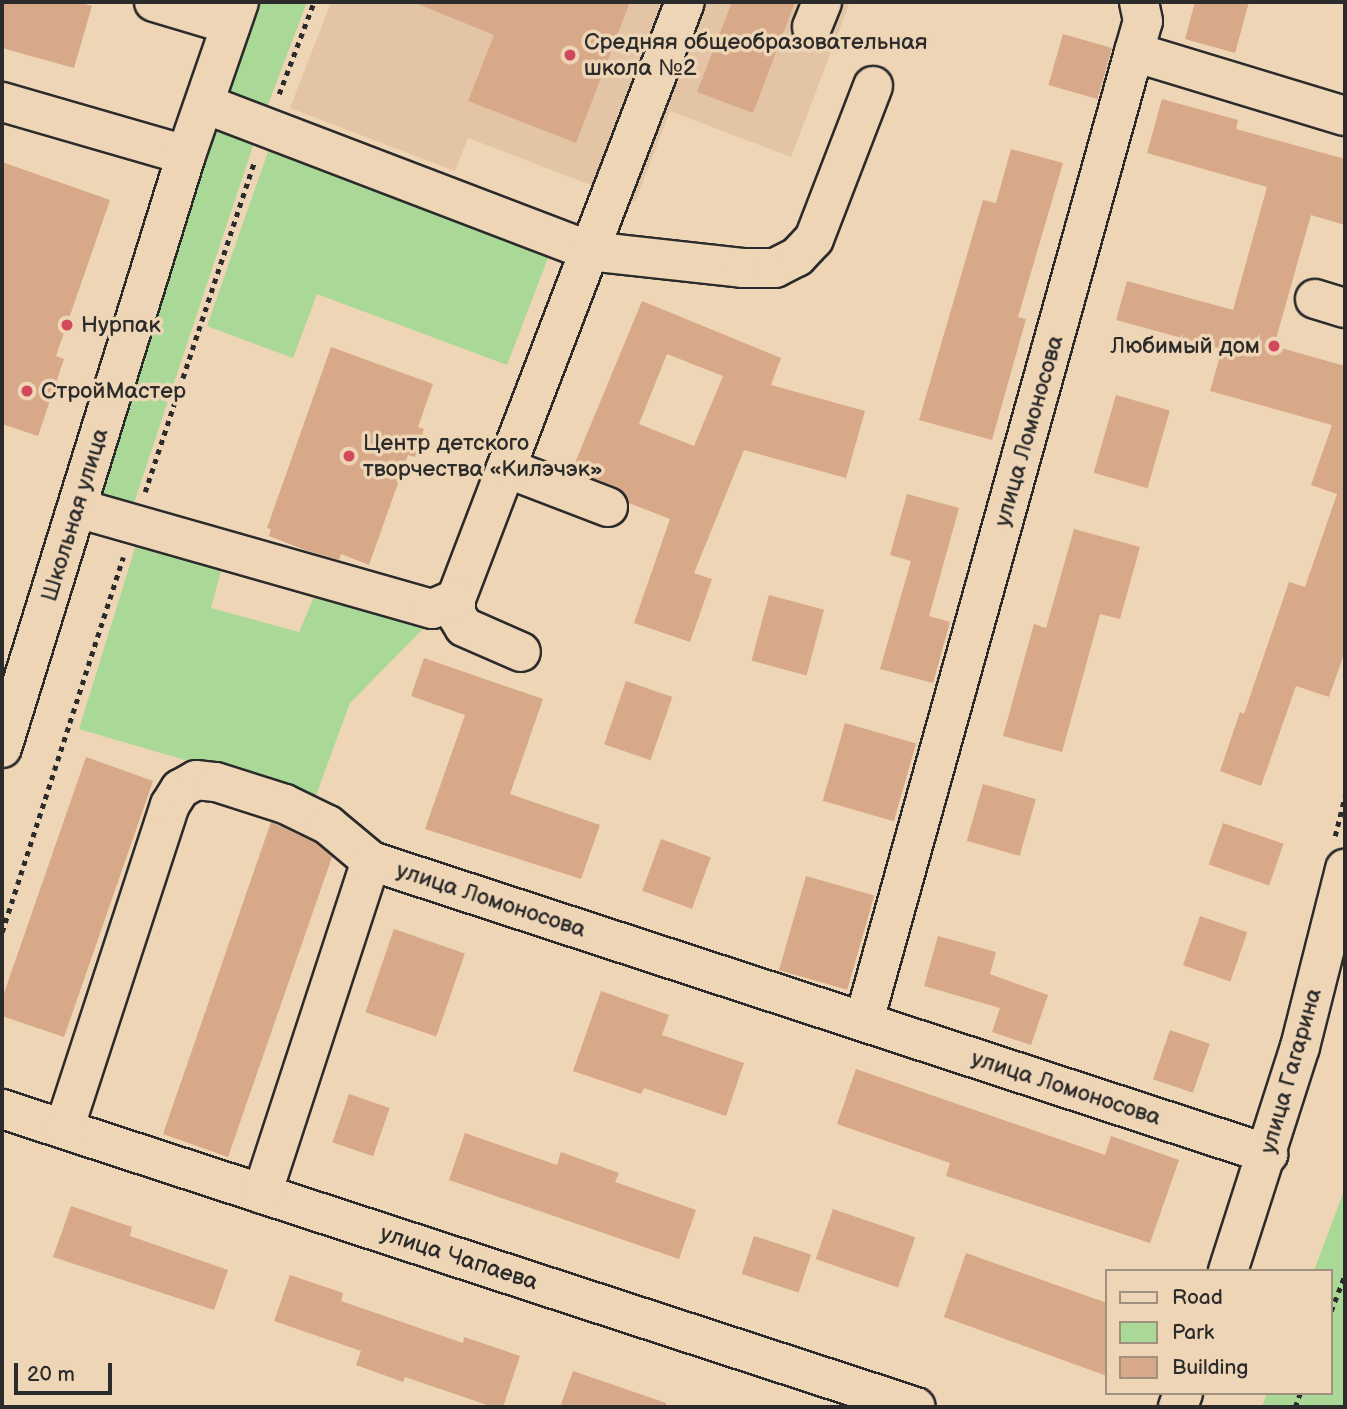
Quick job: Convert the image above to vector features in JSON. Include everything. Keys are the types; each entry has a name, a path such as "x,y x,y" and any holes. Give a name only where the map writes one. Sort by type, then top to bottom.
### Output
{"street":[{"path":"154,2 235,13"},
{"path":"521,652 464,627 456,614 456,599 685,2"},
{"name":"улица Ломоносова","path":"864,1021 1143,21 1139,2"},
{"name":"Школьная улица","path":"2,748 187,155 235,13"},
{"path":"1134,52 1345,116"},
{"path":"205,104 589,251 741,268 775,268 797,257 814,239 873,86"},
{"path":"2,102 187,155"},
{"path":"506,468 608,508"},
{"path":"77,508 432,609 456,599"},
{"path":"64,1129 170,805 180,789 196,780 216,782 285,804 328,825 371,861"},
{"name":"улица Ломоносова","path":"262,1194 371,861 1268,1154"},
{"name":"улица Гагарина","path":"1229,1269 1268,1154 1300,1047 1345,869"},
{"name":"улица Чапаева","path":"2,1109 916,1407"}],"path":[{"path":"2,932 266,127 314,2"},
{"path":"1333,1306 1345,1275"}],"shaded area":[{"name":"Средняя общеобразовательная школа №2","path":"331,2 850,2 791,157 670,111 635,202 468,138 455,171 290,108"}],"green space":[{"path":"252,2 307,2 264,115 218,99"},
{"path":"214,114 258,131 130,515 92,505"},
{"path":"270,146 551,250 507,365 317,294 293,358 207,326"},
{"path":"139,535 224,560 211,608 299,632 318,588 432,620 350,703 315,798 79,729"},
{"path":"1345,1188 1345,1407 1262,1407 1266,1395 1333,1395 1333,1269 1315,1269"}],"building":[{"path":"2,2 77,2 92,6 74,68 2,48"},
{"path":"413,2 630,2 576,143 468,101 494,35"},
{"path":"732,2 795,2 753,113 697,92"},
{"path":"1195,2 1249,2 1235,53 1185,39"},
{"path":"1063,34 1112,48 1097,99 1048,85"},
{"path":"1162,99 1238,120 1236,129 1345,159 1345,225 1311,215 1274,346 1345,366 1345,651 1329,697 1296,686 1261,786 1220,771 1240,712 1244,714 1289,582 1305,587 1337,494 1311,485 1332,425 1210,391 1222,349 1116,320 1127,281 1233,310 1267,187 1147,153"},
{"path":"1011,149 1063,163 1018,317 1026,319 992,440 919,420 983,200 996,203"},
{"path":"2,162 110,200 56,356 64,359 38,436 2,424"},
{"path":"642,301 781,358 771,385 865,411 846,478 744,450 694,573 712,579 690,642 634,623 670,519 629,503 624,493 616,487 572,470","holes":["667,354 723,376 694,446 639,424"]},
{"name":"Центр детского творчества «Килэчэк»","path":"331,347 433,384 418,427 424,429 415,457 408,455 369,565 341,554 339,560 305,550 269,536 271,529 267,528"},
{"path":"1116,395 1170,410 1148,488 1094,473"},
{"path":"907,494 959,508 929,616 950,622 933,683 880,669 911,561 890,555"},
{"path":"1074,529 1140,547 1120,619 1100,614 1062,752 1003,736 1034,624 1046,628"},
{"path":"769,595 824,610 806,675 751,661"},
{"path":"424,658 543,699 510,794 600,825 581,879 425,829 465,715 411,696"},
{"path":"626,681 672,697 651,760 604,744"},
{"path":"845,723 916,743 894,821 823,801"},
{"path":"86,757 153,781 64,1037 2,1016 2,999"},
{"path":"983,784 1036,799 1020,856 967,841"},
{"path":"271,822 316,843 332,857 228,1157 163,1134"},
{"path":"1223,823 1284,844 1269,885 1209,865"},
{"path":"661,839 711,857 692,909 642,891"},
{"path":"806,876 874,896 847,990 779,970"},
{"path":"1200,916 1247,932 1230,981 1183,965"},
{"path":"394,929 465,953 436,1037 365,1012"},
{"path":"938,936 996,952 990,974 1048,995 1031,1045 992,1032 1000,1008 924,986"},
{"path":"601,991 669,1015 662,1035 744,1063 726,1116 644,1088 641,1094 573,1071"},
{"path":"1170,1030 1210,1044 1193,1093 1153,1079"},
{"path":"856,1069 1105,1155 1111,1136 1179,1160 1150,1243 946,1176 950,1163 837,1124"},
{"path":"349,1094 390,1108 373,1156 332,1142"},
{"path":"465,1133 557,1165 561,1152 619,1173 615,1182 696,1210 679,1259 449,1180"},
{"path":"71,1206 132,1227 130,1236 228,1270 214,1310 53,1257"},
{"path":"833,1209 915,1237 898,1287 816,1259"},
{"path":"754,1236 811,1255 799,1293 742,1274"},
{"path":"966,1253 1106,1303 1106,1376 944,1317"},
{"path":"290,1275 343,1293 341,1301 463,1343 464,1337 520,1356 503,1407 493,1407 405,1377 403,1382 356,1365 361,1351 274,1321"},
{"path":"573,1371 666,1403 666,1407 560,1407"}],"place":[{"name":"Средняя общеобразовательная школа №2","path":"570,55"},
{"name":"Нурпак","path":"67,325"},
{"name":"Любимый дом","path":"1274,346"},
{"name":"СтройМастер","path":"27,391"},
{"name":"Центр детского творчества «Килэчэк»","path":"349,456"}]}
